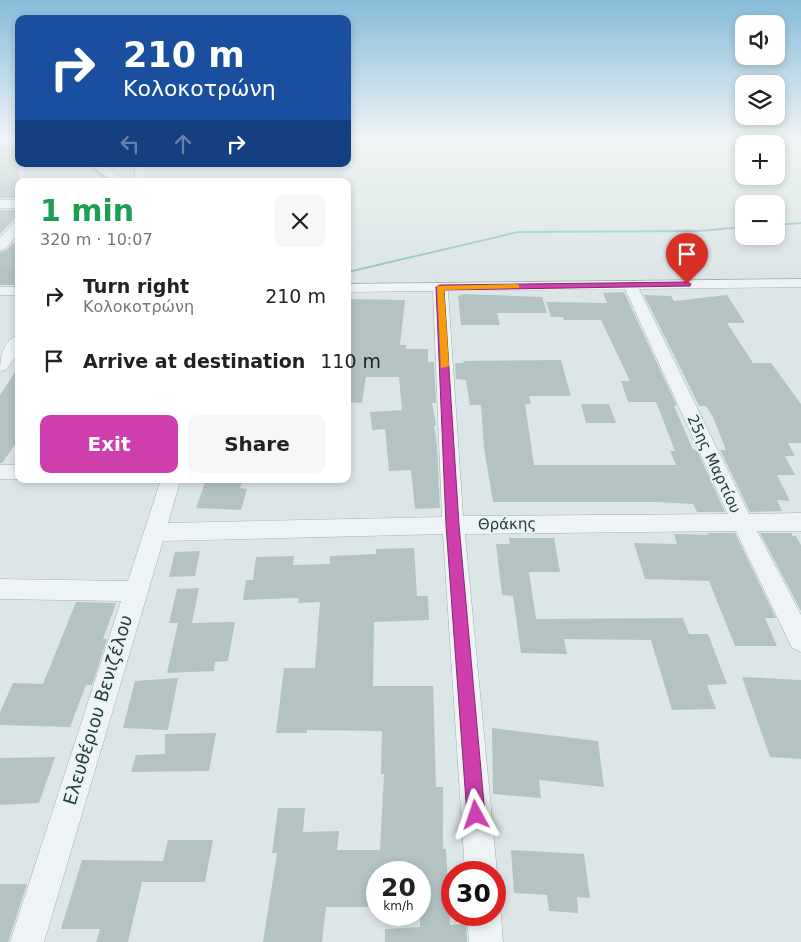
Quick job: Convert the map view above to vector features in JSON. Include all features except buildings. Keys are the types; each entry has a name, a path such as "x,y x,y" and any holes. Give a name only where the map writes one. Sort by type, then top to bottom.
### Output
{"street":[{"path":"0,204 15,204"},
{"path":"0,246 15,229"},
{"path":"351,288 801,283"},
{"name":"25ης Μαρτίου","path":"630,285 742,522 801,640"},
{"path":"440,287 452,525 480,861"},
{"path":"0,291 15,291"},
{"path":"0,366 15,345"},
{"path":"0,472 15,472"},
{"name":"Ελευθέριου Βενιζέλου","path":"27,942 134,590 170,483"},
{"name":"Θράκης","path":"153,532 452,525 801,522"},
{"path":"0,589 134,590"},
{"path":"485,926 486,942"}],"waterway":[{"path":"785,224 801,223"},
{"path":"351,271 518,232 700,231 735,228"}],"slow traffic":[{"path":"444,366 440,287 516,286"}],"route":[{"path":"476,815 452,525 440,287 687,284"}]}
